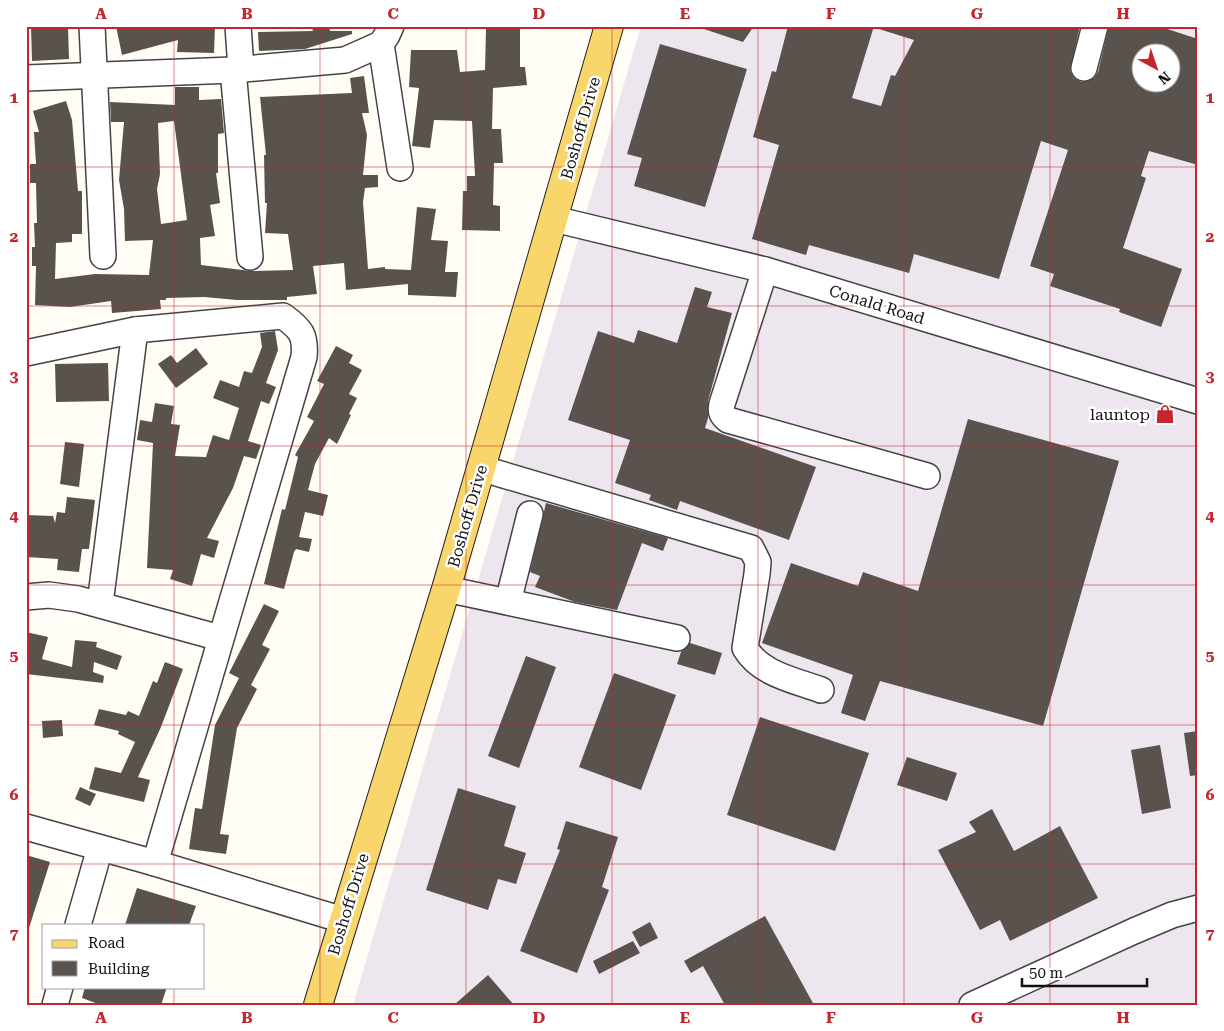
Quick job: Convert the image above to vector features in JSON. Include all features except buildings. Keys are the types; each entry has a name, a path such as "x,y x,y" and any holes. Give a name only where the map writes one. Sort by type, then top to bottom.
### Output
{"main road":[{"name":"Boshoff Drive","path":"318,1005 446,589 610,26"}],"street":[{"path":"92,26 103,256"},
{"path":"238,26 237,70 250,257"},
{"path":"1084,68 1095,26"},
{"path":"26,78 237,70 345,60 364,53 386,35"},
{"path":"386,35 400,168"},
{"name":"Conald Road","path":"554,218 765,270 1198,401"},
{"path":"765,270 720,410 723,416 728,420 926,476"},
{"path":"26,353 135,330 283,316 297,326 305,341 304,357 155,863"},
{"path":"100,604 135,330"},
{"path":"480,468 751,548 758,562 745,648 749,656 767,670 821,690"},
{"path":"508,602 530,514"},
{"path":"446,589 677,638"},
{"path":"26,597 64,596 100,604 220,638"},
{"path":"26,827 155,863 343,920"},
{"path":"78,924 100,848"},
{"path":"972,1005 1134,931 1172,915 1198,908"},
{"path":"55,1005 60,988"}],"shaded area":[{"path":"641,26 1198,26 1198,1005 353,1005"}],"place":[{"name":"launtop","path":"1165,414"}]}
